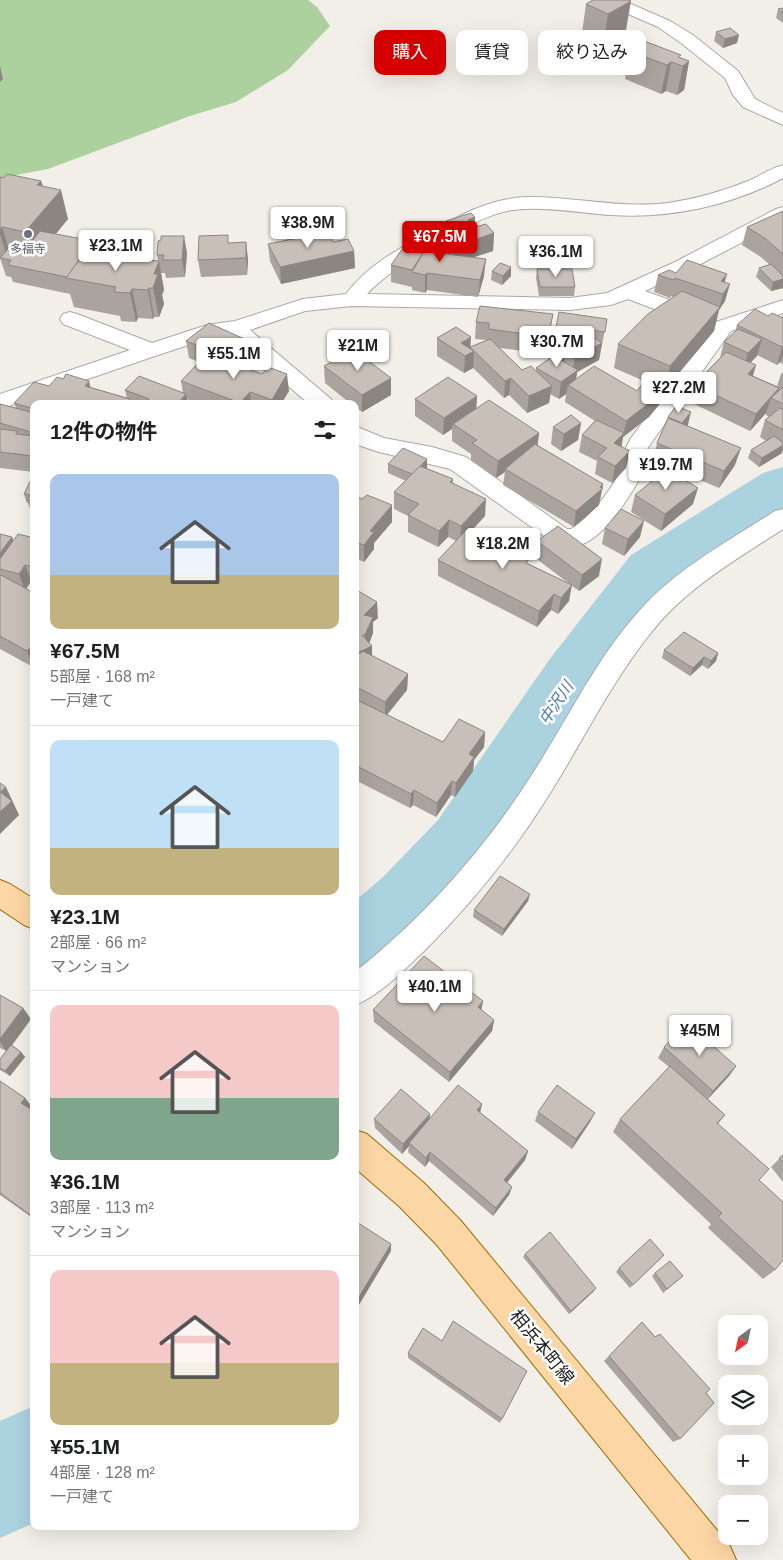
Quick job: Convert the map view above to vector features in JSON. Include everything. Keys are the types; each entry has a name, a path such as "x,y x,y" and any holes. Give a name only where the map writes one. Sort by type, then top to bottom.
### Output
{"main road":[{"path":"0,894 30,913"},
{"name":"相浜本町線","path":"359,1149 412,1195 449,1233 716,1560"}],"street":[{"path":"609,0 664,24 687,39 732,75 742,95 749,103 783,120"},
{"path":"352,300 368,278 388,263 475,216 494,208 539,202 628,210 657,210 678,207 724,195 757,184 783,171"},
{"path":"0,402 151,350 214,330 237,327 303,305 352,300 570,304 611,298 629,292 783,213"},
{"path":"629,292 723,327 783,306"},
{"path":"70,319 151,350"},
{"path":"237,327 300,395 313,400"},
{"path":"359,436 377,444 445,458 458,463 559,535 569,538 578,535 606,513 632,473 629,463 639,444 723,327"},
{"path":"359,988 384,968 482,868 534,796 622,653 649,617 690,580 783,517"}],"green space":[{"path":"0,0 308,0 317,7 330,26 288,70 236,102 190,116 48,169 0,178"}],"building":[{"path":"593,0 631,1 608,14 586,4"},
{"path":"730,28 739,35 725,39 716,32"},
{"path":"646,42 681,55 678,57 689,61 683,66 671,62 667,65 646,57"},
{"path":"7,174 41,181 37,185 61,190 25,232 2,227 0,230 0,177 4,178"},
{"path":"783,211 783,254 766,239 747,227"},
{"path":"471,213 475,217 468,220 475,227 486,224 494,233 448,249 441,240 434,240 427,232 445,227 443,224 446,221"},
{"path":"311,220 314,229 289,233 286,224"},
{"path":"40,231 98,242 102,236 117,239 113,245 117,246 110,256 85,252 67,277 8,265 11,260 0,258 14,242 29,245"},
{"path":"328,232 333,242 348,239 354,251 280,267 268,244"},
{"path":"228,235 228,243 246,242 246,258 198,260 199,236"},
{"path":"161,236 184,236 182,260 163,260 164,255 157,255 158,241 161,240"},
{"path":"405,245 439,253 486,259 480,280 412,272 423,253 412,270 391,265"},
{"path":"85,252 117,258 159,261 154,274 158,274 153,288 148,290 132,289 130,293 114,292 116,287 66,278"},
{"path":"687,260 727,274 721,281 730,284 723,294 675,278 674,280 658,275 669,270 676,273"},
{"path":"500,263 511,267 503,276 492,271"},
{"path":"771,264 783,276 783,279 773,282 759,268"},
{"path":"537,269 572,269 575,287 540,287"},
{"path":"682,291 720,307 670,366 618,344 648,314"},
{"path":"480,306 553,314 548,337 489,329 489,323 476,322"},
{"path":"755,309 768,316 772,313 783,318 783,347 737,325"},
{"path":"559,312 607,319 605,332 584,329 583,335 555,332"},
{"path":"209,323 251,342 232,359 186,341"},
{"path":"456,327 471,337 461,343 474,351 465,356 437,338"},
{"path":"738,329 762,339 748,353 724,342"},
{"path":"588,333 602,343 575,357 561,347"},
{"path":"490,339 522,370 531,366 552,386 529,396 511,378 505,381 470,347"},
{"path":"354,350 391,378 362,395 324,366"},
{"path":"560,351 565,354 559,359 578,370 561,382 536,368"},
{"path":"726,352 756,365 748,374 779,388 756,414 694,385"},
{"path":"207,354 262,374 268,367 287,374 272,400 250,392 243,400 232,400 181,381"},
{"path":"594,366 637,391 648,377 666,384 653,400 626,421 568,385"},
{"path":"66,374 89,381 85,386 130,399 30,400 30,408 14,403 34,382 49,386 57,377 63,379"},
{"path":"139,376 186,394 181,400 148,400 125,390"},
{"path":"448,377 477,396 444,418 415,399"},
{"path":"783,387 783,404 771,398"},
{"path":"489,400 539,433 498,461 472,443 477,440 453,424"},
{"path":"0,404 30,412 30,432 0,423"},
{"path":"676,406 691,412 682,423 668,417"},
{"path":"780,408 783,410 783,430 765,420"},
{"path":"571,415 581,423 564,434 553,427"},
{"path":"668,418 741,448 724,471 657,443"},
{"path":"596,420 624,433 614,443 630,451 615,466 598,457 607,448 582,435"},
{"path":"0,429 17,431 16,434 30,436 30,456 0,452"},
{"path":"774,436 783,445 762,458 751,450"},
{"path":"535,444 603,484 600,487 603,488 576,511 505,469"},
{"path":"403,448 427,459 412,474 388,464"},
{"path":"420,466 453,479 450,482 486,499 461,526 449,520 439,531 408,515 419,504 394,492"},
{"path":"667,469 698,488 665,514 635,495"},
{"path":"30,481 30,495 24,494"},
{"path":"367,495 392,505 370,531 374,532 364,545 359,543 359,498 362,499"},
{"path":"621,509 644,521 628,539 605,528"},
{"path":"558,526 602,559 582,575 537,541"},
{"path":"468,528 530,558 526,563 572,585 561,598 554,594 539,611 438,560"},
{"path":"0,534 12,537 0,553"},
{"path":"18,534 30,537 30,566 25,565 19,574 0,569 0,559"},
{"path":"0,576 30,591 30,648 27,651 0,636"},
{"path":"359,591 377,602 364,615 373,617 365,635 362,635 372,646 359,652"},
{"path":"684,632 718,653 711,661 704,657 693,668 664,650"},
{"path":"363,651 408,674 385,702 359,688 359,654"},
{"path":"359,701 443,742 459,719 485,732 469,754 474,757 456,783 452,781 437,803 414,790 411,794 359,767"},
{"path":"0,783 6,787 0,792"},
{"path":"0,792 12,801 0,812"},
{"path":"500,876 530,894 504,929 474,910"},
{"path":"424,956 483,1001 478,1007 494,1020 450,1072 373,1010"},
{"path":"0,995 23,1008 0,1039"},
{"path":"687,1023 736,1066 713,1091 664,1047"},
{"path":"11,1045 21,1052 5,1071 0,1068 0,1059"},
{"path":"670,1066 725,1115 717,1123 769,1169 759,1180 783,1202 783,1260 775,1270 718,1217 722,1213 620,1119"},
{"path":"0,1081 25,1098 21,1103 30,1109 30,1215 0,1193"},
{"path":"458,1085 482,1104 477,1110 528,1151 504,1180 512,1187 496,1208 430,1152 426,1158 409,1143"},
{"path":"557,1085 595,1113 576,1139 538,1112"},
{"path":"401,1089 430,1114 403,1144 374,1119"},
{"path":"359,1224 391,1244 359,1297"},
{"path":"550,1232 596,1288 571,1311 525,1254"},
{"path":"650,1239 664,1255 633,1285 619,1268"},
{"path":"670,1261 683,1276 667,1289 655,1273"},
{"path":"453,1321 527,1371 502,1419 408,1353 423,1328 442,1341"},
{"path":"642,1322 655,1337 660,1334 710,1389 706,1393 714,1403 680,1439 609,1356"}],"waterway":[{"name":"中沢川","path":"359,944 409,900 463,842 572,678 653,571 783,487"},
{"name":"中沢川","path":"0,1490 30,1457"}],"place":[{"name":"多福寺","path":"28,234"}]}
